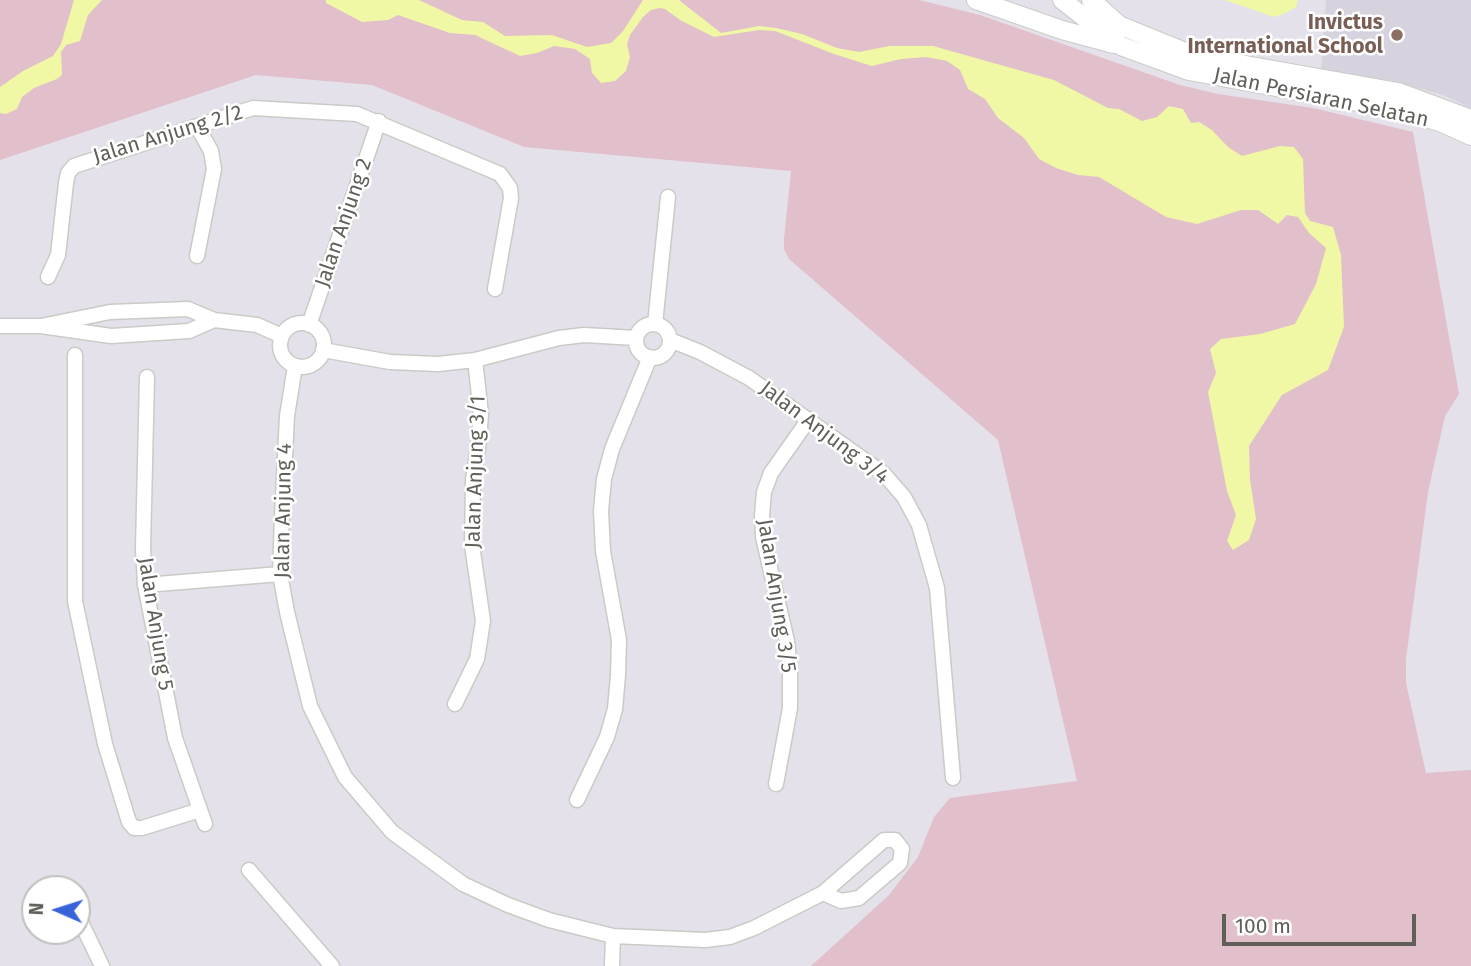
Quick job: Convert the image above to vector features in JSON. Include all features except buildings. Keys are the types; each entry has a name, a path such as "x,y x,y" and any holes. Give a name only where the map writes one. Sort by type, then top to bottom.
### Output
{"street":[{"path":"976,0 1062,30 1121,46"},
{"name":"Jalan Persiaran Selatan","path":"1062,0 1121,46 1189,71 1395,108 1440,122 1471,136"},
{"name":"Jalan Persiaran Selatan","path":"1091,0 1119,24 1195,56 1398,92 1471,118"},
{"path":"1108,0 1131,30"},
{"name":"Jalan Anjung 2/2","path":"48,277 58,255 65,183 74,166 253,108 357,114 500,174 510,188 510,198 495,289"},
{"name":"Jalan Anjung 2","path":"309,325 379,121"},
{"path":"197,126 211,151 214,169 197,256"},
{"path":"655,324 668,197"},
{"path":"41,326 110,312 188,309 214,320 257,325 282,336"},
{"path":"0,326 41,326 111,336 189,331 214,320"},
{"path":"655,324 666,329 670,340 666,351 656,357 650,357 639,351 636,338 641,329 655,324"},
{"path":"293,325 309,325 320,334 323,349 319,358 304,367 287,362 280,345 282,336 293,325"},
{"path":"323,349 390,362 438,364 475,360 559,338 584,335 636,338"},
{"name":"Jalan Anjung 3/4","path":"670,340 700,352 749,378 884,474 904,497 919,525 937,587 953,778"},
{"path":"75,355 75,601 105,744 134,828 142,828 200,810"},
{"path":"577,800 607,737 615,709 618,675 617,626 603,551 601,511 604,479 612,449 650,357"},
{"name":"Jalan Anjung 3/1","path":"455,704 477,659 483,621 472,545 473,479 480,441 481,414 475,360"},
{"name":"Jalan Anjung 4","path":"295,366 284,456 280,574 310,706 345,776 383,822 432,863 463,884 549,920 613,936 705,940 730,937 754,928 823,893 884,840 895,840 902,849 900,863 859,898 841,901 823,893"},
{"name":"Jalan Anjung 5","path":"146,377 143,549 145,585 175,738 205,824"},
{"name":"Jalan Anjung 3/5","path":"776,784 790,708 790,672 787,641 763,537 764,492 771,473 809,419"},
{"path":"145,585 280,574"},
{"path":"249,870 332,966"},
{"path":"612,966 613,936"},
{"path":"91,943 102,966"}],"shaded area":[{"path":"0,0 919,0 980,15 1180,85 1218,94 1313,108 1413,132 1459,394 1445,416 1428,492 1406,659 1406,683 1426,773 1471,770 1471,966 811,966 889,895 918,857 934,817 950,798 1077,781 998,440 789,259 784,249 784,239 791,171 524,147 372,85 256,75 0,160"},
{"path":"74,0 102,0 88,15 80,41 66,45 61,52 62,75 34,88 22,97 17,109 6,114 0,113 0,87 23,71 53,56 61,44"},
{"path":"326,0 419,0 462,20 483,22 505,36 552,35 587,47 611,43 623,31 643,0 679,0 721,33 759,26 776,28 802,34 837,48 859,52 889,46 933,46 1054,80 1108,108 1119,109 1142,121 1157,117 1169,106 1183,109 1191,123 1199,122 1212,130 1228,147 1242,156 1280,146 1294,147 1303,159 1305,213 1310,221 1333,227 1341,255 1344,327 1328,370 1282,395 1249,446 1250,480 1256,519 1249,540 1233,550 1227,541 1236,515 1227,491 1208,392 1216,373 1210,349 1221,339 1260,334 1295,324 1316,284 1326,248 1309,233 1298,217 1287,215 1278,224 1258,210 1241,210 1197,224 1166,217 1099,177 1078,175 1039,159 1024,138 998,118 985,99 968,89 960,70 947,61 926,57 901,59 872,66 775,31 759,30 714,37 659,8 651,10 643,17 630,35 627,44 630,57 626,71 615,81 601,83 592,73 590,59 575,49 554,46 520,56 475,35 450,33 398,15 388,20 362,22 326,3"},
{"path":"1225,0 1298,0 1296,7 1274,17"},
{"name":"Invictus International School","path":"1326,0 1471,0 1471,108 1443,95 1389,80 1321,71"}],"place":[{"name":"Invictus International School","path":"1397,35"}]}
